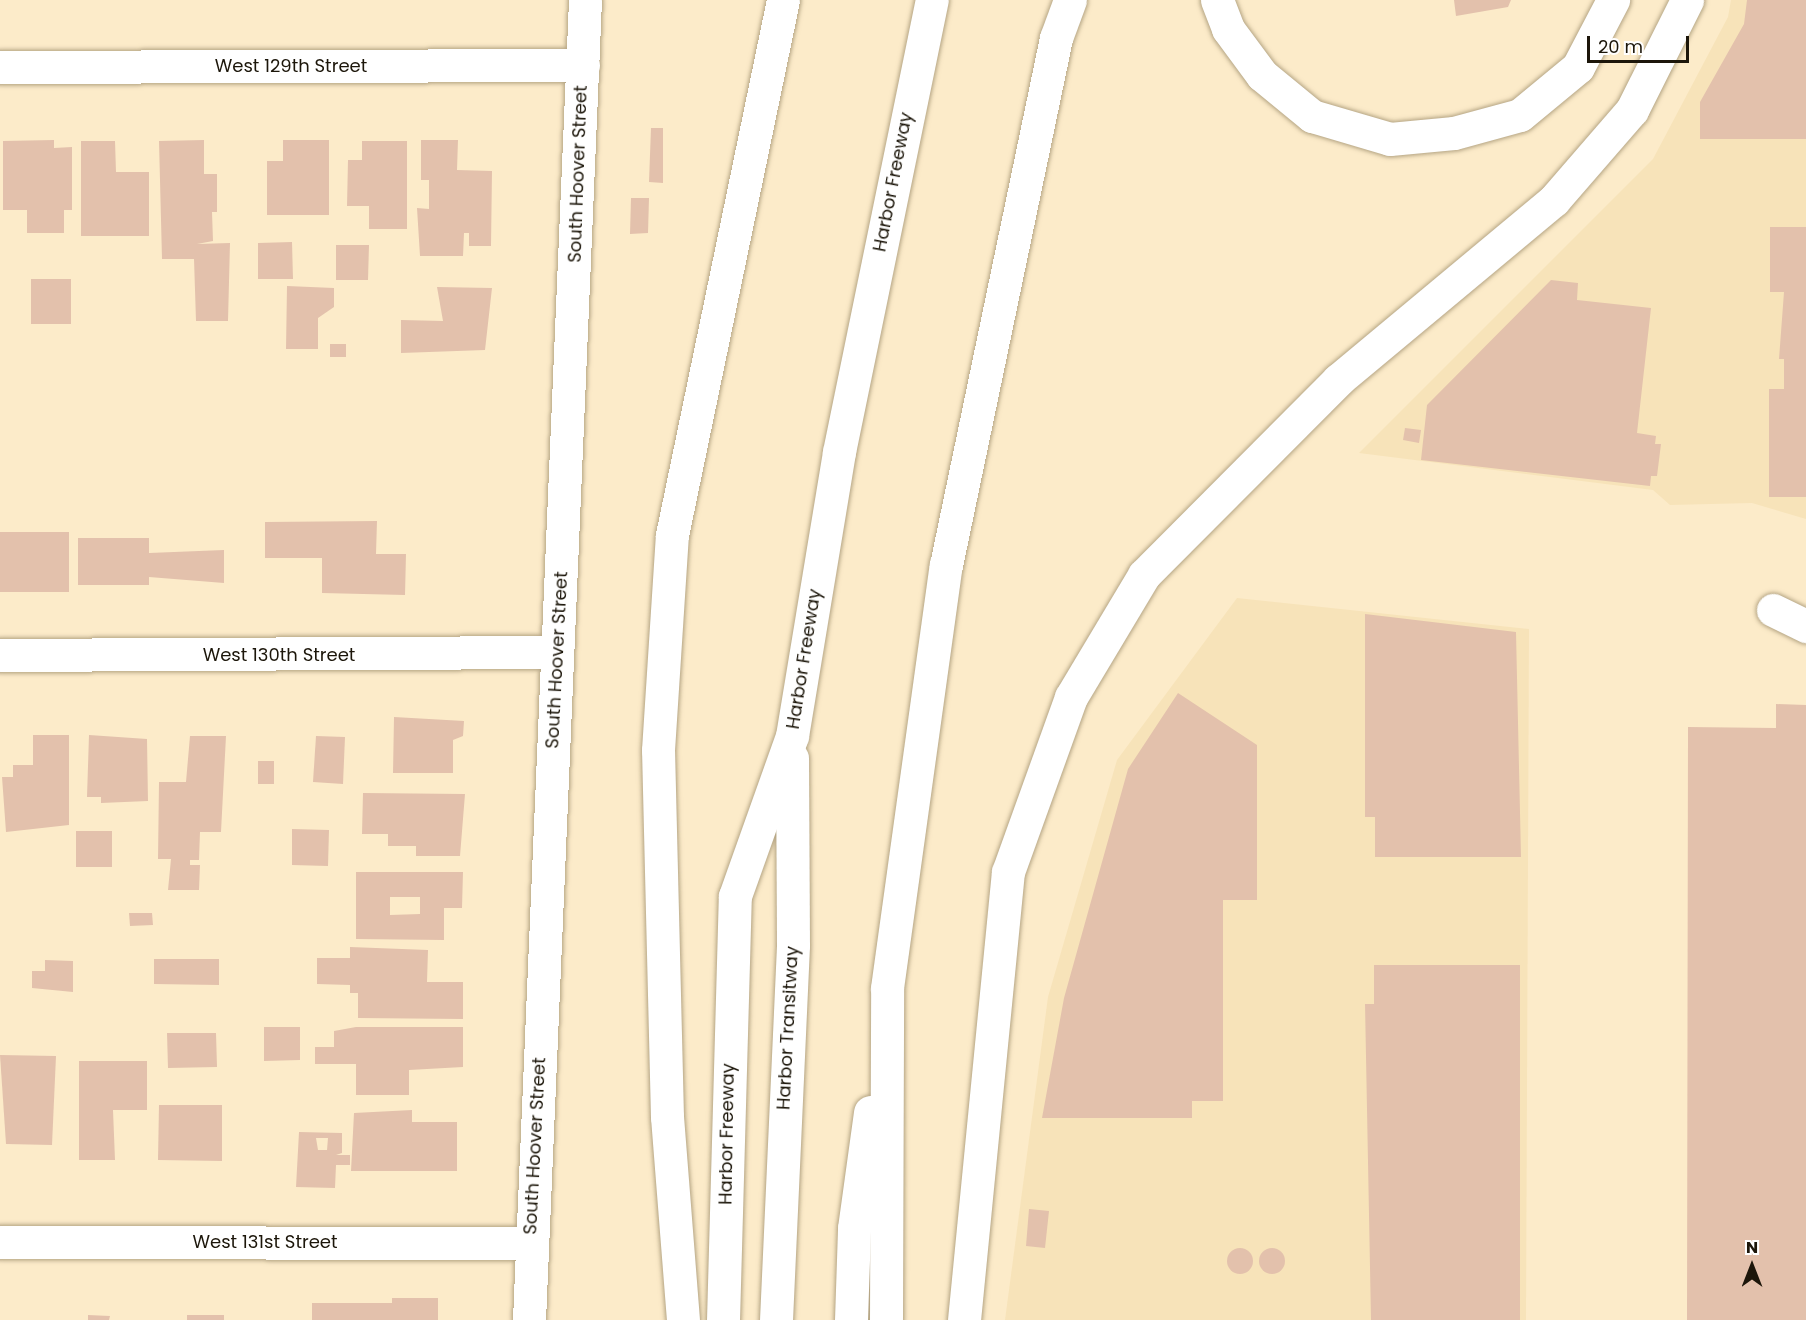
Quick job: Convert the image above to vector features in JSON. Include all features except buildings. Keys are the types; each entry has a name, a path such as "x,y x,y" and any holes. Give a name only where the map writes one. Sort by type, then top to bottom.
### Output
{"main road":[{"name":"South Hoover Street","path":"529,1320 585,0"},
{"path":"683,1320 667,1117 658,750 672,535 783,0"},
{"name":"Harbor Freeway","path":"723,1320 735,896 792,736 838,452 932,0"},
{"path":"851,1320 854,1228 946,565 1065,0"},
{"path":"1056,38 1070,0"},
{"path":"1217,0 1228,29 1262,75 1312,116 1390,139 1454,134 1520,115 1578,68 1612,0"},
{"path":"964,1320 1008,872 1071,697 1144,575 1160,558 1338,380 1554,200 1632,110 1687,0"},
{"name":"West 129th Street","path":"0,67 583,65"},
{"path":"1773,610 1806,626"},
{"name":"West 130th Street","path":"0,655 557,652"},
{"name":"Harbor Transitway","path":"776,1320 793,945 792,736"},
{"path":"886,1320 887,988"},
{"name":"West 131st Street","path":"0,1242 531,1243"}],"shaded area":[{"path":"1731,0 1806,0 1806,519 1752,503 1670,505 1653,490 1359,453 1653,159 1728,17"},
{"path":"1237,598 1529,629 1526,1320 1005,1320 1048,997 1117,760"}]}
